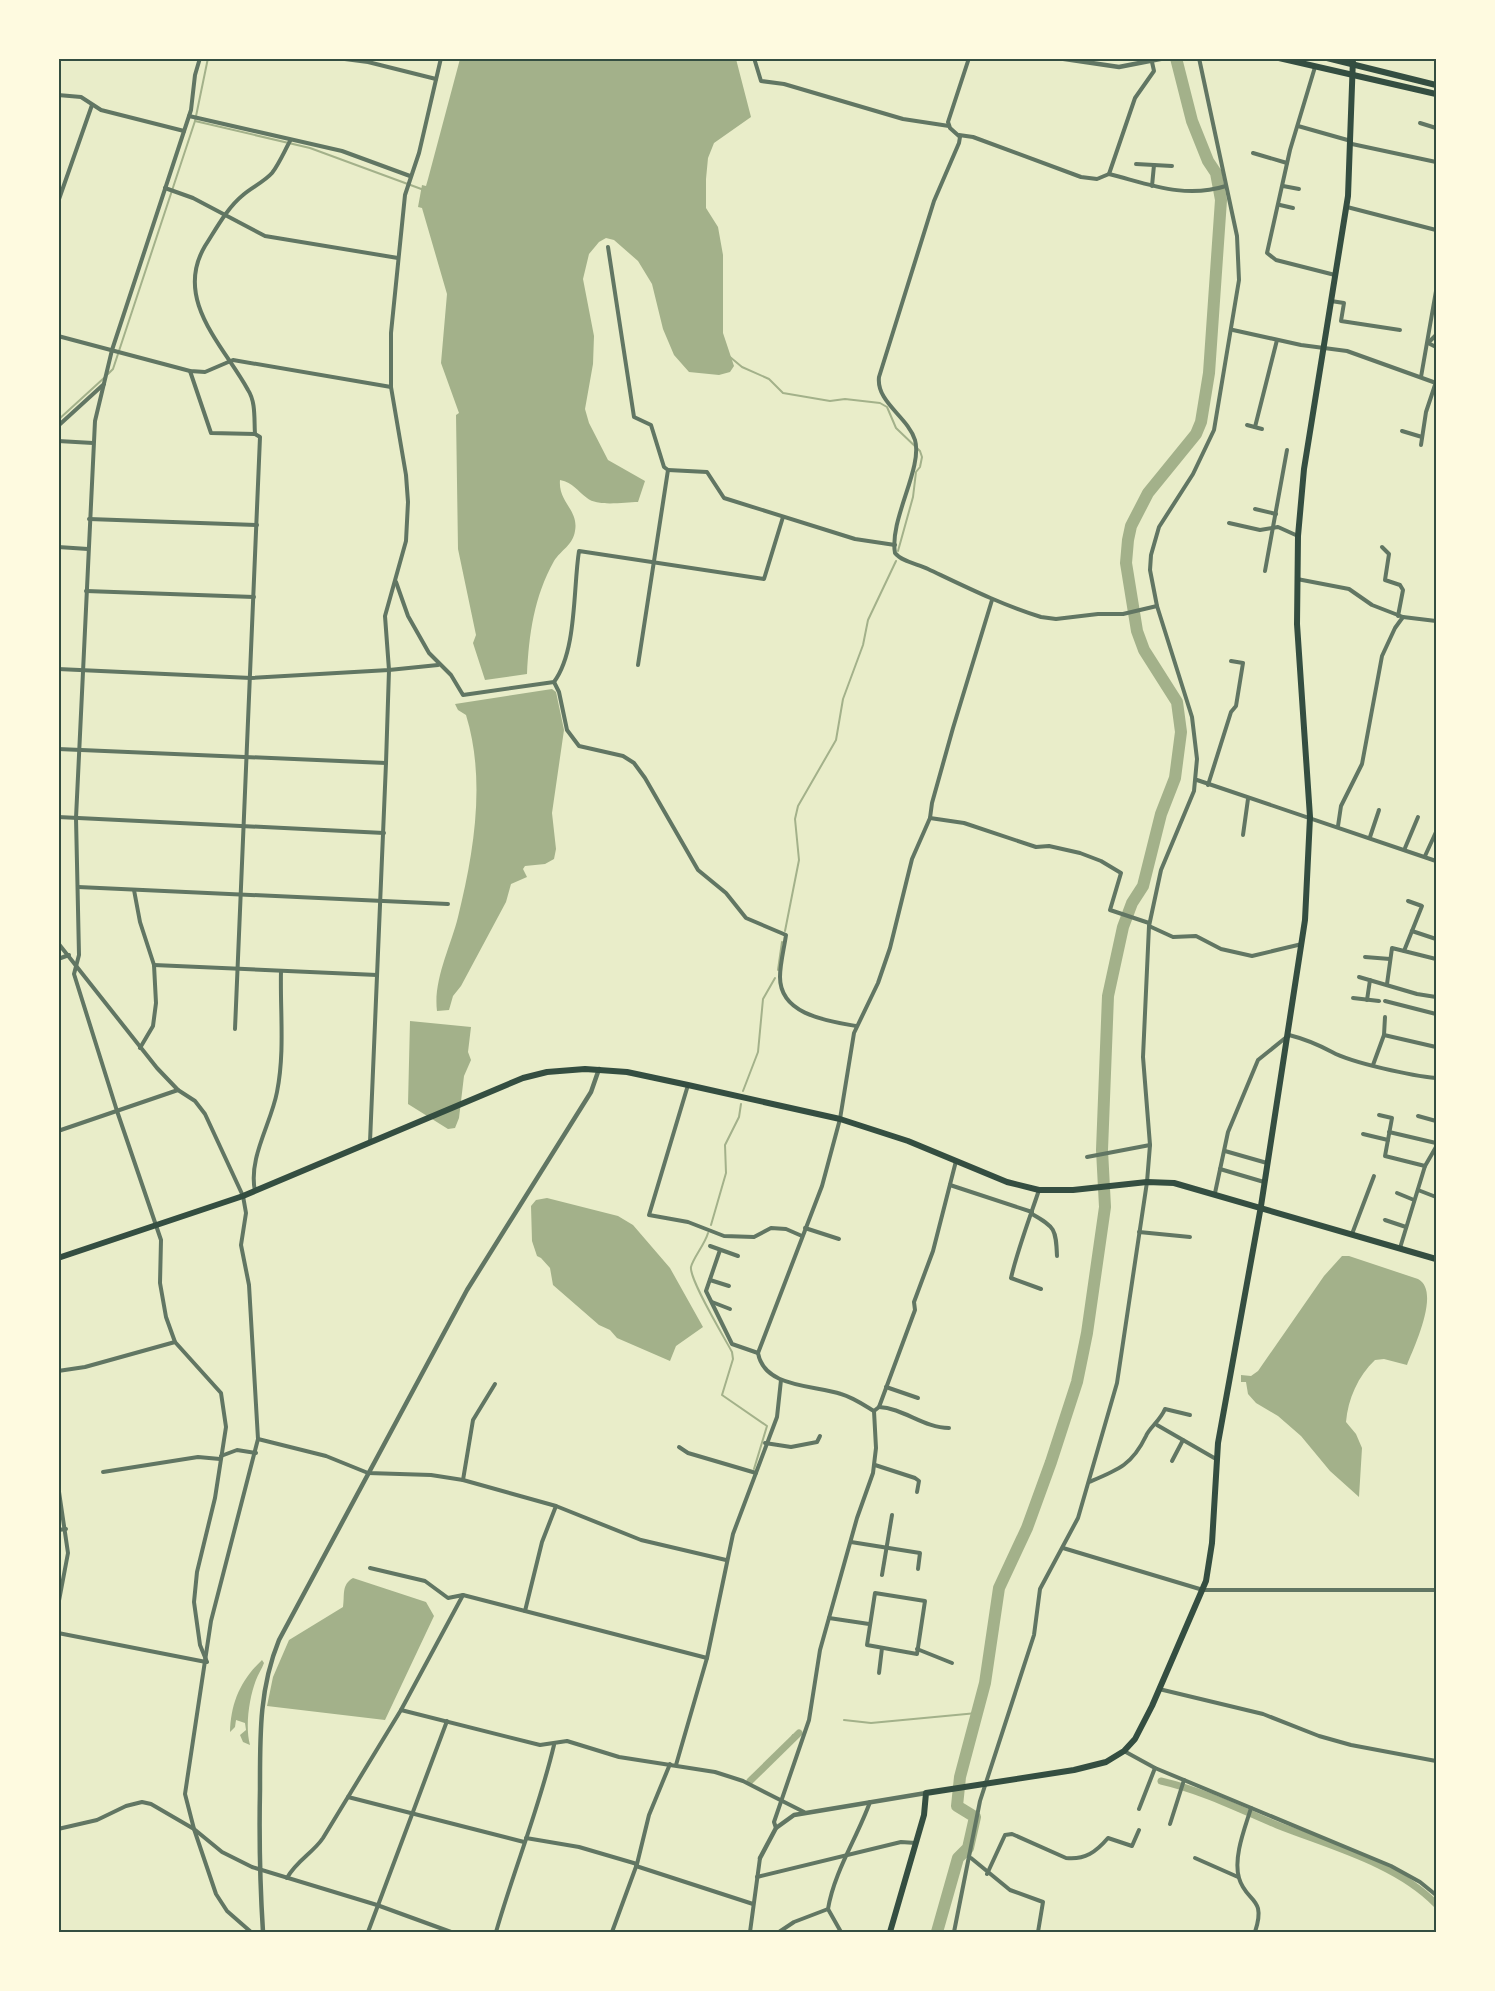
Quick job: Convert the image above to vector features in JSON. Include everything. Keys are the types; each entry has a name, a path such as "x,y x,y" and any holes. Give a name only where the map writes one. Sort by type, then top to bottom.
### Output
{"main road":[{"path":"1279,58 1354,77 1437,94"},
{"path":"1327,58 1353,61 1437,85"},
{"path":"890,1932 924,1815 926,1793 1092,1766 1124,1751 1136,1739 1203,1590 1212,1543 1216,1459 1261,1206 1302,944 1309,863 1310,817 1297,579 1300,495 1347,207 1352,142 1353,61"},
{"path":"58,1258 243,1196 523,1078 547,1072 599,1069 688,1085 840,1119 908,1141 1007,1182 1039,1190 1147,1182 1174,1183 1261,1206 1437,1259"}],"street":[{"path":"200,58 189,116 112,350 94,422 76,818 79,955 74,974 161,1240 162,1303 175,1342 221,1394 226,1427 215,1498 197,1572 194,1602 200,1645 207,1662"},
{"path":"337,58 368,62 436,79"},
{"path":"370,1142 389,670 386,616 406,541 408,502 406,475 391,387 390,352 407,187 419,153 441,58"},
{"path":"754,58 761,81 784,84 903,119 949,126 958,135 973,137 1081,177 1097,179 1109,174 1152,186 1187,191 1224,187"},
{"path":"949,126 969,58"},
{"path":"1058,58 1119,67 1162,59"},
{"path":"954,1932 971,1858 980,1801 1034,1635 1040,1589 1078,1518 1117,1383 1147,1182 1150,1145 1143,1057 1149,925 1161,870 1186,815 1197,780 1197,747 1192,717 1157,606 1150,570 1152,545 1159,527 1209,445 1233,330 1239,259 1199,58"},
{"path":"1109,174 1136,98 1154,71 1151,60"},
{"path":"1314,67 1287,163 1280,205 1267,253 1270,258 1336,275"},
{"path":"58,95 81,97 101,110 184,131"},
{"path":"58,202 92,105"},
{"path":"189,116 289,143 342,152 410,178"},
{"path":"1420,123 1437,128"},
{"path":"1298,126 1352,142 1437,162"},
{"path":"958,135 959,143 955,157 934,201 879,377 879,389 907,427 915,446 915,458 899,516 895,553 900,558 992,600 1048,619 1123,614 1157,606"},
{"path":"255,434 250,392 228,361 206,323 195,293 197,271 203,249 226,215 243,195 273,171 289,143"},
{"path":"1253,153 1287,163"},
{"path":"1136,164 1172,166"},
{"path":"1152,186 1154,165"},
{"path":"1283,186 1299,189"},
{"path":"165,188 226,215 265,236 398,258"},
{"path":"1280,205 1293,208"},
{"path":"1347,207 1437,230"},
{"path":"608,247 634,417 651,425 664,467 668,470 707,472 724,498 855,539 895,545"},
{"path":"1421,377 1437,291"},
{"path":"1331,301 1344,303 1341,321 1400,330"},
{"path":"1233,330 1365,356 1436,382 1426,412 1421,445"},
{"path":"1428,343 1437,334"},
{"path":"58,336 190,370 205,372 228,361 391,387"},
{"path":"1255,427 1277,340"},
{"path":"1428,343 1437,346"},
{"path":"190,370 211,433 260,436 235,1029"},
{"path":"58,426 104,384"},
{"path":"1247,425 1262,429"},
{"path":"1402,431 1422,436"},
{"path":"58,441 93,442"},
{"path":"1265,571 1287,450"},
{"path":"638,665 668,470"},
{"path":"1255,509 1276,514"},
{"path":"554,682 567,652 579,551 764,579 783,517"},
{"path":"89,519 256,525"},
{"path":"1229,523 1260,530 1274,527 1298,536"},
{"path":"58,547 88,549"},
{"path":"1338,826 1341,806 1362,764 1382,656 1401,616 1403,590 1400,585 1385,580 1389,554 1382,547"},
{"path":"1297,579 1349,589 1372,605 1401,616 1437,621"},
{"path":"396,582 408,616 439,665 451,675 463,695 554,682"},
{"path":"86,591 254,597"},
{"path":"874,1411 842,1394 781,1380 763,1366 758,1353 822,1186 840,1119 850,1050 856,1026 878,983 890,948 912,859 930,818 952,728 992,600"},
{"path":"1208,785 1241,687 1243,663 1231,662"},
{"path":"58,669 251,678 439,665"},
{"path":"554,682 559,692 567,730 579,746 623,756 634,764 645,778 698,870 726,893 746,918 786,935 780,979 784,996 807,1015 856,1026"},
{"path":"58,749 386,764"},
{"path":"1197,780 1248,799 1405,848 1437,861"},
{"path":"1242,835 1248,799"},
{"path":"1370,837 1379,810"},
{"path":"58,817 384,833"},
{"path":"1405,848 1418,817"},
{"path":"930,818 964,823 1036,847 1049,846 1107,864 1120,873 1110,910 1139,919 1173,937 1196,936 1221,949 1252,956 1302,944"},
{"path":"1425,856 1437,832"},
{"path":"78,887 448,904"},
{"path":"134,890 140,922 154,965 156,1003 153,1026 140,1048"},
{"path":"1404,951 1422,906 1408,901"},
{"path":"1412,931 1437,939"},
{"path":"58,943 140,1048 178,1090 195,1101 205,1114 243,1196 246,1213 241,1245 249,1285 258,1439 211,1621 207,1662 185,1794 216,1894 227,1911 251,1932"},
{"path":"1387,984 1392,948 1437,959"},
{"path":"58,959 69,955"},
{"path":"1365,957 1390,959"},
{"path":"154,965 377,975"},
{"path":"255,1191 251,1175 277,1094 283,1050 280,1018 281,971"},
{"path":"1359,977 1418,994 1437,997"},
{"path":"1367,1000 1370,980"},
{"path":"1353,998 1379,1001"},
{"path":"1385,1000 1437,1014"},
{"path":"1373,1065 1384,1035 1385,1017"},
{"path":"1215,1193 1228,1132 1258,1060 1288,1035 1322,1044 1332,1053 1373,1065 1437,1078"},
{"path":"1384,1035 1437,1047"},
{"path":"263,1932 259,1869 260,1712 268,1666 279,1640 467,1290 591,1092 599,1069"},
{"path":"688,1085 649,1215 688,1222 724,1236 754,1237 771,1228 786,1229 802,1236"},
{"path":"58,1131 178,1090"},
{"path":"1379,1115 1392,1118 1385,1156 1425,1167"},
{"path":"1418,1116 1437,1121"},
{"path":"1389,1132 1437,1145 1425,1167 1400,1248"},
{"path":"1363,1134 1388,1140"},
{"path":"1087,1157 1150,1145"},
{"path":"1225,1151 1268,1163"},
{"path":"874,1411 879,1407 915,1310 915,1302 933,1251 956,1161"},
{"path":"1220,1169 1265,1182"},
{"path":"1352,1234 1374,1176"},
{"path":"950,1185 1032,1213 1054,1230 1056,1256"},
{"path":"1039,1190 1020,1239 1011,1278 1041,1289"},
{"path":"1418,1190 1437,1197"},
{"path":"1396,1193 1414,1200"},
{"path":"1385,1220 1406,1227"},
{"path":"805,1228 839,1239"},
{"path":"1139,1232 1190,1237"},
{"path":"710,1246 738,1256"},
{"path":"720,1250 706,1291 732,1344 758,1353"},
{"path":"710,1280 729,1286"},
{"path":"711,1301 730,1309"},
{"path":"58,1371 85,1367 175,1342"},
{"path":"676,1765 707,1658 726,1560 779,1408 781,1380"},
{"path":"464,1480 472,1420 495,1384"},
{"path":"886,1387 918,1398"},
{"path":"879,1407 893,1409 949,1428"},
{"path":"1088,1482 1114,1472 1138,1453 1146,1434 1157,1425 1165,1409 1190,1415"},
{"path":"776,1828 774,1822 780,1800 809,1720 820,1650 875,1465 874,1411"},
{"path":"1157,1425 1216,1459"},
{"path":"765,1443 791,1447 802,1443 814,1443 820,1436"},
{"path":"258,1439 326,1456 368,1473 431,1475 464,1480 556,1506 641,1540 726,1560"},
{"path":"1172,1461 1183,1440"},
{"path":"679,1447 688,1453 756,1473"},
{"path":"103,1472 198,1457 220,1458 237,1450 256,1453"},
{"path":"875,1465 915,1478 919,1481 917,1492"},
{"path":"58,1485 68,1553 58,1606"},
{"path":"525,1611 542,1542 556,1506"},
{"path":"882,1575 892,1515"},
{"path":"58,1530 66,1529"},
{"path":"851,1542 920,1552 918,1569"},
{"path":"1063,1548 1203,1590 1437,1590"},
{"path":"370,1568 425,1581 448,1598 463,1595 707,1658"},
{"path":"874,1593 925,1601 917,1653 882,1648 867,1645 874,1593"},
{"path":"287,1878 293,1868 316,1849 401,1710 463,1595"},
{"path":"829,1618 869,1624"},
{"path":"58,1633 207,1662"},
{"path":"879,1673 882,1648"},
{"path":"917,1649 952,1663"},
{"path":"1159,1689 1263,1714 1318,1736 1437,1761"},
{"path":"401,1710 540,1745 567,1742 619,1757 676,1765 744,1780 804,1812"},
{"path":"368,1932 376,1905 447,1721"},
{"path":"496,1932 525,1840 542,1796 554,1745"},
{"path":"1124,1751 1182,1784 1391,1866 1420,1882 1437,1895"},
{"path":"612,1932 636,1865 649,1815 670,1764"},
{"path":"1139,1809 1155,1768"},
{"path":"1170,1824 1182,1784"},
{"path":"750,1932 760,1858 776,1828 785,1820 804,1812 926,1793"},
{"path":"348,1797 525,1840 579,1847 753,1904"},
{"path":"58,1830 97,1820 142,1802 160,1807 194,1829 222,1852 259,1869 376,1905 451,1932"},
{"path":"841,1932 828,1909 838,1873 848,1856 870,1802"},
{"path":"1238,1877 1237,1864 1250,1811"},
{"path":"987,1874 1005,1835 1012,1833 1066,1858 1074,1859 1095,1852 1108,1838 1132,1846 1139,1830"},
{"path":"757,1877 901,1842 916,1843"},
{"path":"971,1858 987,1874 1010,1890 1043,1902 1038,1932"},
{"path":"1195,1858 1238,1877 1256,1901 1259,1911 1255,1932"},
{"path":"779,1932 794,1922 828,1909"}],"shaded area":[{"path":"460,59 736,59 751,117 714,143 708,158 706,179 706,208 718,227 723,255 723,333 734,366 730,372 719,375 689,372 674,355 663,329 652,284 638,261 614,240 606,238 599,242 589,254 583,279 594,336 593,364 585,409 589,423 608,460 645,481 638,502 611,503 592,501 572,485 560,480 562,494 574,517 575,531 569,544 554,561 537,602 531,630 527,674 485,680 473,643 476,635 458,549 456,415 459,413 441,363 447,294 422,208 418,207 422,185 426,186"},
{"path":"552,689 556,692 564,730 552,813 556,849 554,859 545,864 525,866 523,869 527,877 511,884 506,902 461,986 453,996 449,1010 437,1011 436,999 443,963 458,917 469,867 475,816 476,790 472,740 466,715 458,710 455,704"},
{"path":"410,1021 471,1027 468,1052 471,1060 464,1076 459,1118 455,1128 448,1129 408,1104"},
{"path":"547,1198 618,1216 633,1225 670,1268 703,1327 676,1346 670,1361 617,1338 553,1285 550,1268 537,1256 532,1241 531,1206 536,1200"},
{"path":"1342,1256 1349,1256 1418,1279 1424,1285 1427,1295 1424,1320 1407,1365 1384,1359 1375,1360 1364,1373 1352,1396 1346,1422 1356,1434 1362,1448 1359,1497 1330,1471 1301,1436 1278,1416 1256,1403 1248,1394 1246,1382 1241,1382 1241,1375 1251,1376 1258,1371 1324,1276"},
{"path":"353,1578 426,1602 434,1616 385,1720 267,1706 273,1677 289,1640 343,1607 345,1587"},
{"path":"262,1660 264,1663 251,1695 248,1721 250,1745 243,1742 240,1735 246,1730 245,1723 236,1720 235,1727 230,1732 232,1711 242,1684"}],"waterway":[{"path":"108,374 113,369 195,121 208,58"},
{"path":"937,1932 958,1858 968,1848 975,1817 957,1806 960,1777 985,1683 999,1588 1027,1528 1051,1462 1077,1382 1087,1333 1105,1207 1102,1150 1108,996 1123,927 1132,903 1143,886 1161,814 1175,778 1181,732 1177,702 1144,650 1137,631 1126,563 1131,526 1148,493 1196,434 1201,422 1209,373 1221,200 1216,173 1208,161 1192,121 1176,58"},
{"path":"195,121 310,148 424,190"},
{"path":"730,357 742,367 769,379 783,393 830,401 845,399 880,403 887,407 896,428 920,451 922,457 920,467 916,472 913,497 898,551"},
{"path":"58,420 104,378"},
{"path":"785,931 799,860 795,819 798,806 836,740 843,699 863,645 868,620 896,561"},
{"path":"778,970 782,942"},
{"path":"743,1091 758,1052 763,999 775,978"},
{"path":"711,1225 726,1173 725,1145 739,1117 741,1104"},
{"path":"708,1233 692,1263 692,1273 701,1295 732,1352 733,1359 722,1395 767,1426 754,1469"},
{"path":"844,1720 871,1723 977,1713"},
{"path":"750,1781 799,1733"},
{"path":"788,1744 793,1735"},
{"path":"1161,1781 1205,1795 1361,1857 1402,1877 1436,1904"}]}
